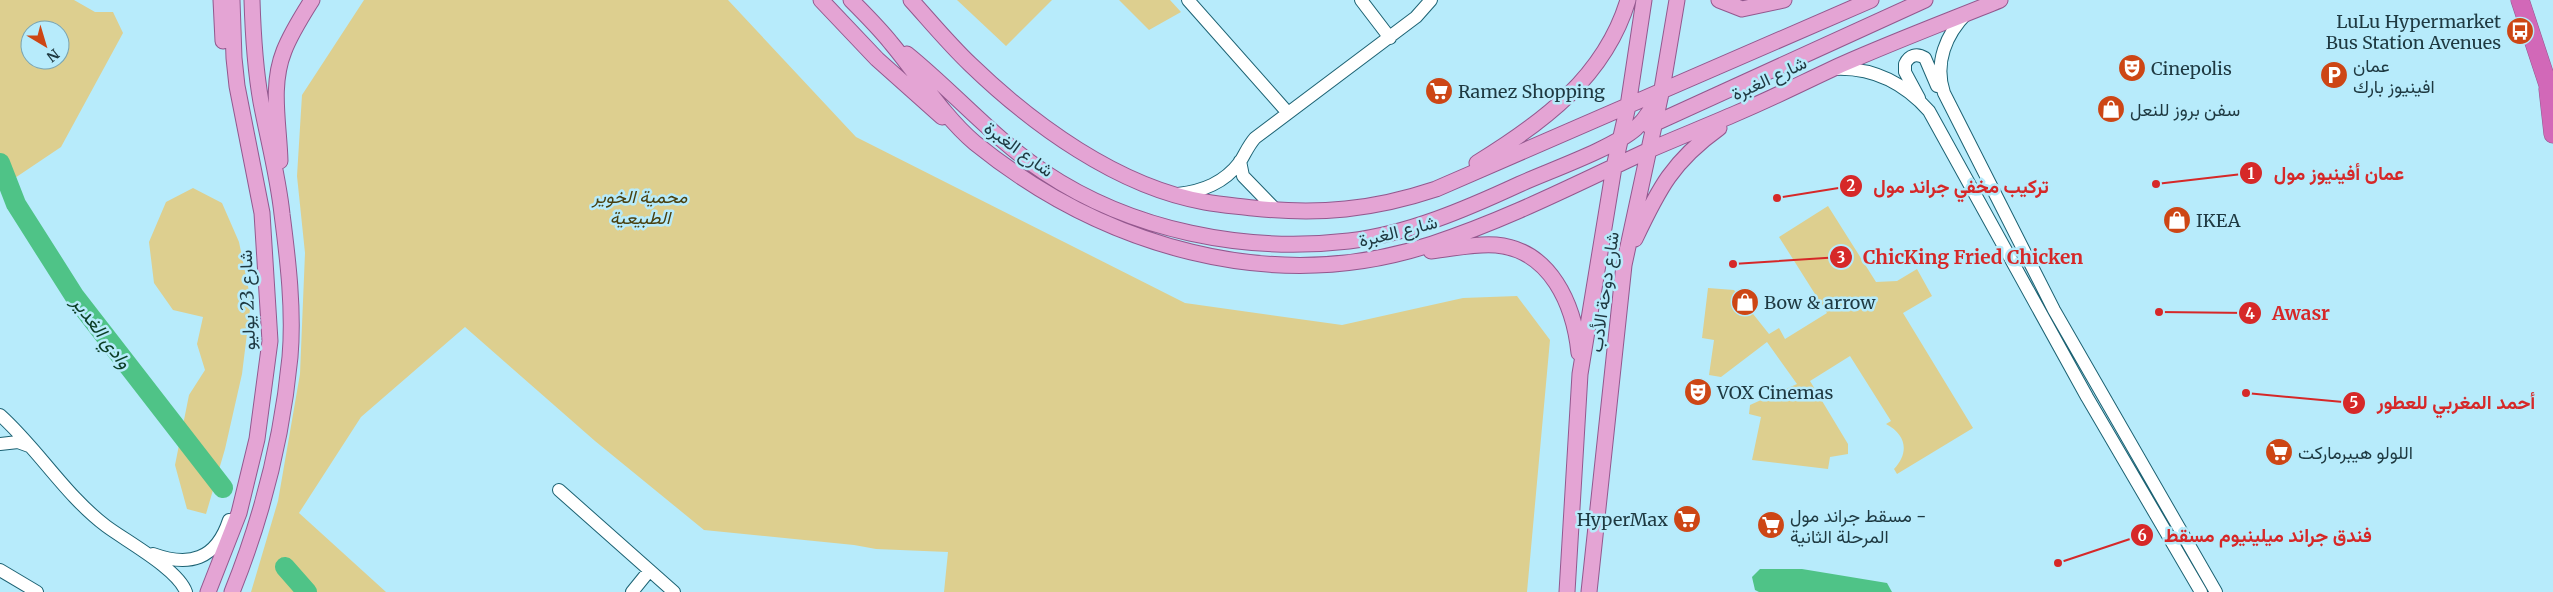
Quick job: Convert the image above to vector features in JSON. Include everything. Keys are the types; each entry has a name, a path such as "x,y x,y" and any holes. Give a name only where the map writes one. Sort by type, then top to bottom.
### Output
{"highway":[{"path":"2520,0 2550,93 2553,134"}],"main road":[{"path":"221,0 224,53 238,86"},
{"name":"شارع 23 يوليو","path":"208,592 239,513 257,439 270,342 268,285 262,213 234,58 232,0"},
{"path":"252,0 253,43 261,100 282,212"},
{"path":"232,592 268,492 290,356 290,312 282,212 277,85 284,51 312,0"},
{"path":"821,0 877,59 932,109 971,140"},
{"name":"شارع الغبرة","path":"851,0 890,41 924,85 971,140 1022,178 1070,206 1123,231 1188,253 1258,265 1293,266 1322,265 1392,255 1431,245 1503,218 1832,69 2000,0"},
{"name":"شارع الغبرة","path":"911,0 970,64 1050,131 1116,170 1174,194 1204,202 1302,212 1372,207 1397,202 1436,189 1870,0"},
{"path":"1436,189 1521,136 1565,100 1599,61 1613,37 1628,0"},
{"name":"شارع دوحة الأدب","path":"1567,592 1580,374 1614,167 1628,106 1644,0"},
{"name":"شارع دوحة الأدب","path":"1589,592 1624,265 1662,89 1676,0"},
{"path":"1719,0 1742,9 1784,0"},
{"path":"1614,167 1630,142 1654,122 1755,79 1925,0"},
{"path":"890,41 924,68 1012,147 1044,172 1087,196 1148,221 1226,239 1262,243 1307,244 1350,240 1394,231 1482,201 1621,138 1646,118 1662,89"},
{"path":"1624,265 1657,192 1678,162 1703,139 1740,112"},
{"path":"1670,115 1664,120 1663,131 1671,138 1678,138"},
{"path":"1392,255 1481,244 1515,249 1535,260 1558,283 1566,298 1577,338 1580,374"}],"street":[{"path":"1188,0 1288,114"},
{"path":"1361,0 1390,38"},
{"path":"1174,194 1215,185 1240,161 1246,148 1255,138 1390,38 1416,17 1431,0"},
{"path":"1944,93 1940,75 1943,52 1952,31 1967,13"},
{"path":"2201,592 2087,397 1937,123 1920,101 1904,68 1907,60 1914,56 1922,56 1928,62 1935,81 1944,93 2054,310 2216,592"},
{"path":"1832,69 1853,69 1884,77 1903,87 1920,101"},
{"path":"1240,161 1243,176 1276,210"},
{"path":"0,416 31,446 77,499 105,526 141,550 174,577 186,592"},
{"path":"141,550 167,559 186,562 200,558 212,548 227,527 257,439"},
{"path":"0,444 18,442 31,446"},
{"path":"559,490 674,592"},
{"path":"0,570 37,592"},
{"path":"632,592 649,571"}],"green space":[{"path":"0,0 74,0 95,12 113,12 123,33 61,147 0,188"},
{"name":"محمية الخوير الطبيعية","path":"364,0 728,0 856,137 1185,303 1342,325 1463,298 1517,296 1550,340 1527,592 944,592 948,552 876,549 854,545 704,530 595,441 465,327 361,417 299,513 386,592 251,592 278,501 300,374 305,253 297,176 302,95"},
{"path":"957,0 1052,0 1006,46"},
{"path":"1119,0 1170,0 1181,12 1149,30"},
{"path":"193,188 222,203 239,242 251,301 242,374 225,449 206,514 187,509 175,465 189,395 205,370 197,344 203,317 173,310 154,283 149,242 166,202"},
{"path":"1828,206 1876,282 1897,281 1917,269 1932,296 1903,313 1973,428 1897,474 1894,469 1904,451 1902,439 1893,428 1886,424 1891,421 1850,356 1810,381 1848,444 1848,454 1830,457 1828,469 1752,460 1761,417 1749,414 1750,405 1797,384 1767,342 1721,377 1709,375 1714,340 1702,338 1708,288 1734,290 1769,334 1779,328 1785,339 1827,313 1779,237"}],"shaded area":[{"path":"1760,569 1802,569 1887,583 1892,592 1759,592 1755,590 1752,577"}],"waterway":[{"name":"وادي الغدير","path":"0,163 16,204 75,297 223,488"},
{"name":"وادي الغدير","path":"285,567 307,592"}],"place":[{"name":"LuLu Hypermarket Bus Station Avenues","path":"2520,31"},
{"name":"Cinepolis","path":"2132,68"},
{"name":"عمان افينيوز بارك","path":"2334,75"},
{"name":"Ramez Shopping","path":"1439,91"},
{"name":"سفن بروز للنعل","path":"2111,109"},
{"name":"عمان أفينيوز مول","path":"2156,184"},
{"name":"تركيب مخفي جراند مول","path":"1777,198"},
{"name":"IKEA","path":"2177,220"},
{"name":"ChicKing Fried Chicken","path":"1733,264"},
{"name":"Bow & arrow","path":"1745,302"},
{"name":"Awasr","path":"2159,312"},
{"name":"VOX Cinemas","path":"1698,392"},
{"name":"أحمد المغربي للعطور","path":"2246,393"},
{"name":"اللولو هيبرماركت","path":"2279,452"},
{"name":"HyperMax","path":"1687,519"},
{"name":"مسقط جراند مول - المرحلة الثانية","path":"1771,525"},
{"name":"فندق جراند ميلينيوم مسقط","path":"2058,563"}]}
